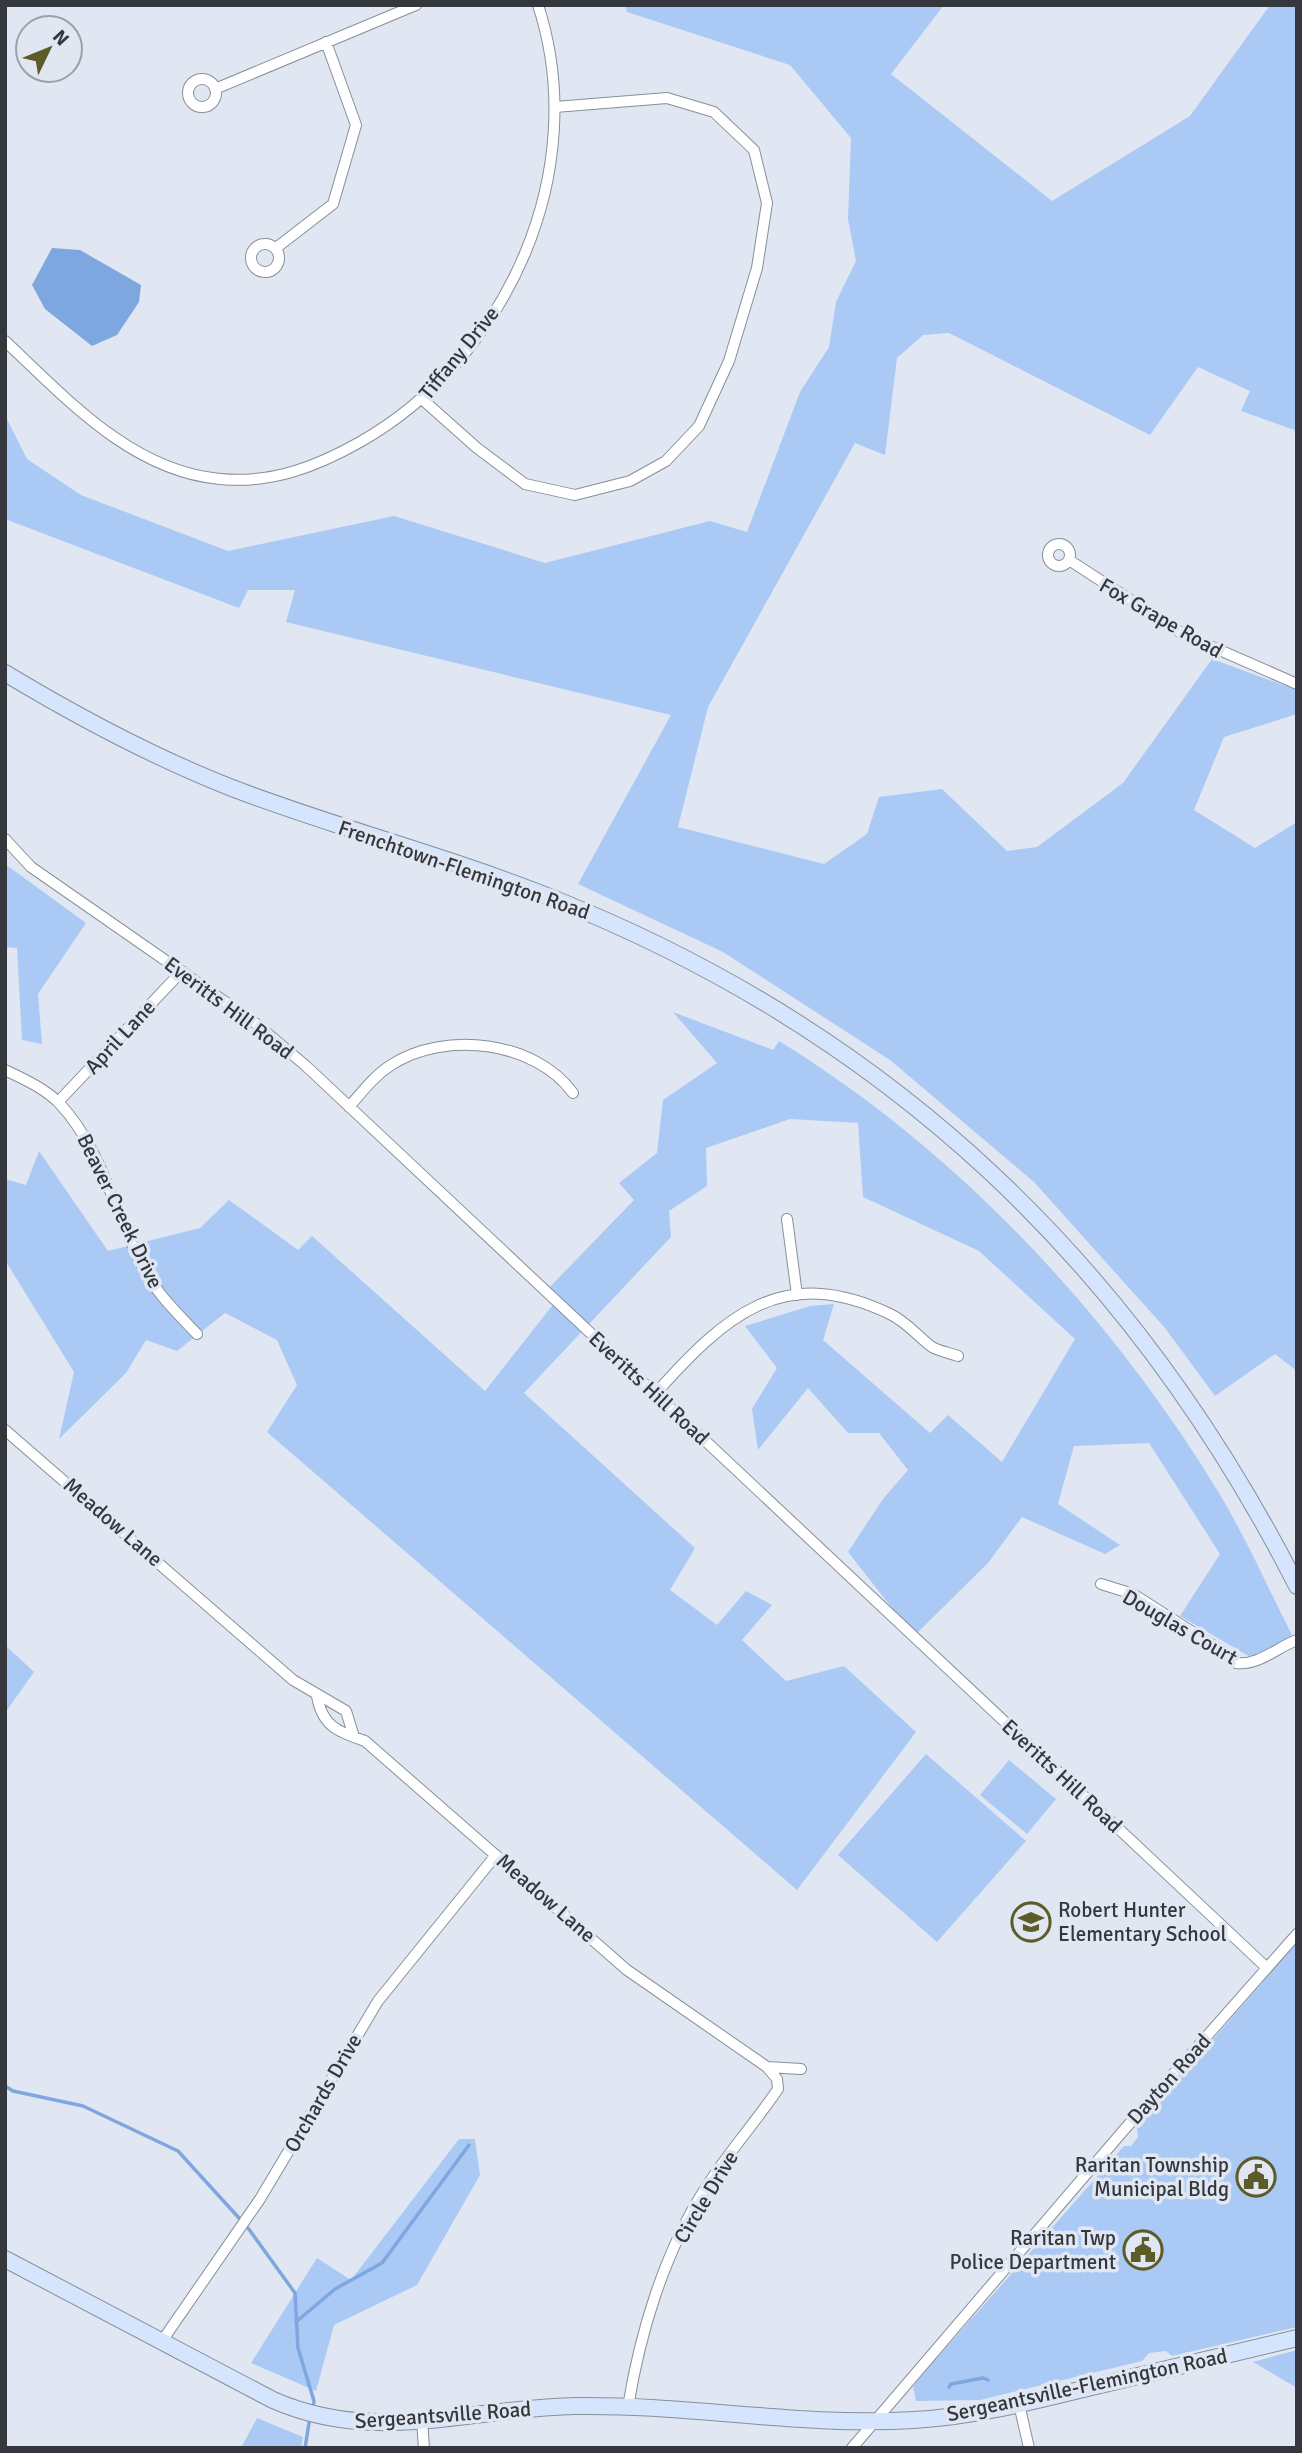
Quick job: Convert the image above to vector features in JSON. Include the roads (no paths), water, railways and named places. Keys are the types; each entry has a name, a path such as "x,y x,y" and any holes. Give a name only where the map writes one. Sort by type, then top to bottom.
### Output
{"main road":[{"name":"Frenchtown-Flemington Road","path":"5,673 81,718 200,775 293,810 528,888 649,940 772,1007 870,1072 929,1117 996,1177 1098,1284 1150,1348 1219,1445 1297,1586"},
{"name":"Sergeantsville Road","path":"5,2259 273,2400 316,2417 354,2423 422,2420 517,2409 628,2407 876,2421"},
{"name":"Sergeantsville-Flemington Road","path":"876,2421 979,2414 1297,2338"}],"street":[{"path":"215,89 416,5"},
{"name":"Tiffany Drive","path":"5,341 62,396 115,437 161,465 218,479 269,480 312,466 378,432 423,400 493,317 530,246 554,149 555,107 550,39 538,5"},
{"path":"276,248 333,204 356,125 326,42"},
{"path":"423,400 477,448 526,484 575,495 630,481 666,461 699,426 729,361 757,268 767,203 754,149 714,112 667,98 555,107"},
{"name":"Fox Grape Road","path":"1069,560 1183,634 1297,684"},
{"name":"Everitts Hill Road","path":"5,839 31,867 254,1022 349,1107 1267,1968"},
{"name":"April Lane","path":"58,1102 182,971"},
{"path":"349,1107 378,1074 393,1063 449,1046 486,1046 521,1055 561,1077 573,1093"},
{"name":"Beaver Creek Drive","path":"5,1070 29,1081 58,1102 87,1142 143,1268 163,1298 197,1334"},
{"path":"788,1219 797,1295"},
{"path":"655,1394 701,1343 740,1313 770,1299 797,1295 823,1294 874,1307 905,1322 933,1347 958,1356"},
{"name":"Meadow Lane","path":"5,1430 293,1679 317,1696 346,1711 354,1737"},
{"name":"Douglas Court","path":"1101,1584 1133,1594 1236,1663 1257,1661 1275,1648 1297,1640"},
{"name":"Meadow Lane","path":"317,1696 324,1721 365,1741 627,1970 767,2067"},
{"name":"Orchards Drive","path":"162,2340 260,2200 378,2001 496,1855"},
{"name":"Dayton Road","path":"852,2448 1123,2131 1297,1934"},
{"path":"767,2067 801,2068"},
{"name":"Circle Drive","path":"628,2407 640,2347 678,2239 704,2190 778,2089 777,2079 767,2067"},
{"path":"1020,2404 1029,2448"},
{"path":"422,2420 424,2448"}],"waterway":[{"path":"5,2086 13,2091 83,2106 178,2151 239,2218"},
{"path":"296,2322 335,2289 382,2263 469,2145"},
{"path":"248,2228 295,2293 298,2348 314,2401 313,2407"},
{"path":"949,2387 951,2384 983,2378 988,2380"},
{"path":"305,2448 309,2423"}],"place":[{"name":"Robert Hunter Elementary School","path":"1031,1922"},
{"name":"Raritan Township Municipal Bldg","path":"1256,2177"},
{"name":"Raritan Twp Police Department","path":"1143,2250"}]}
